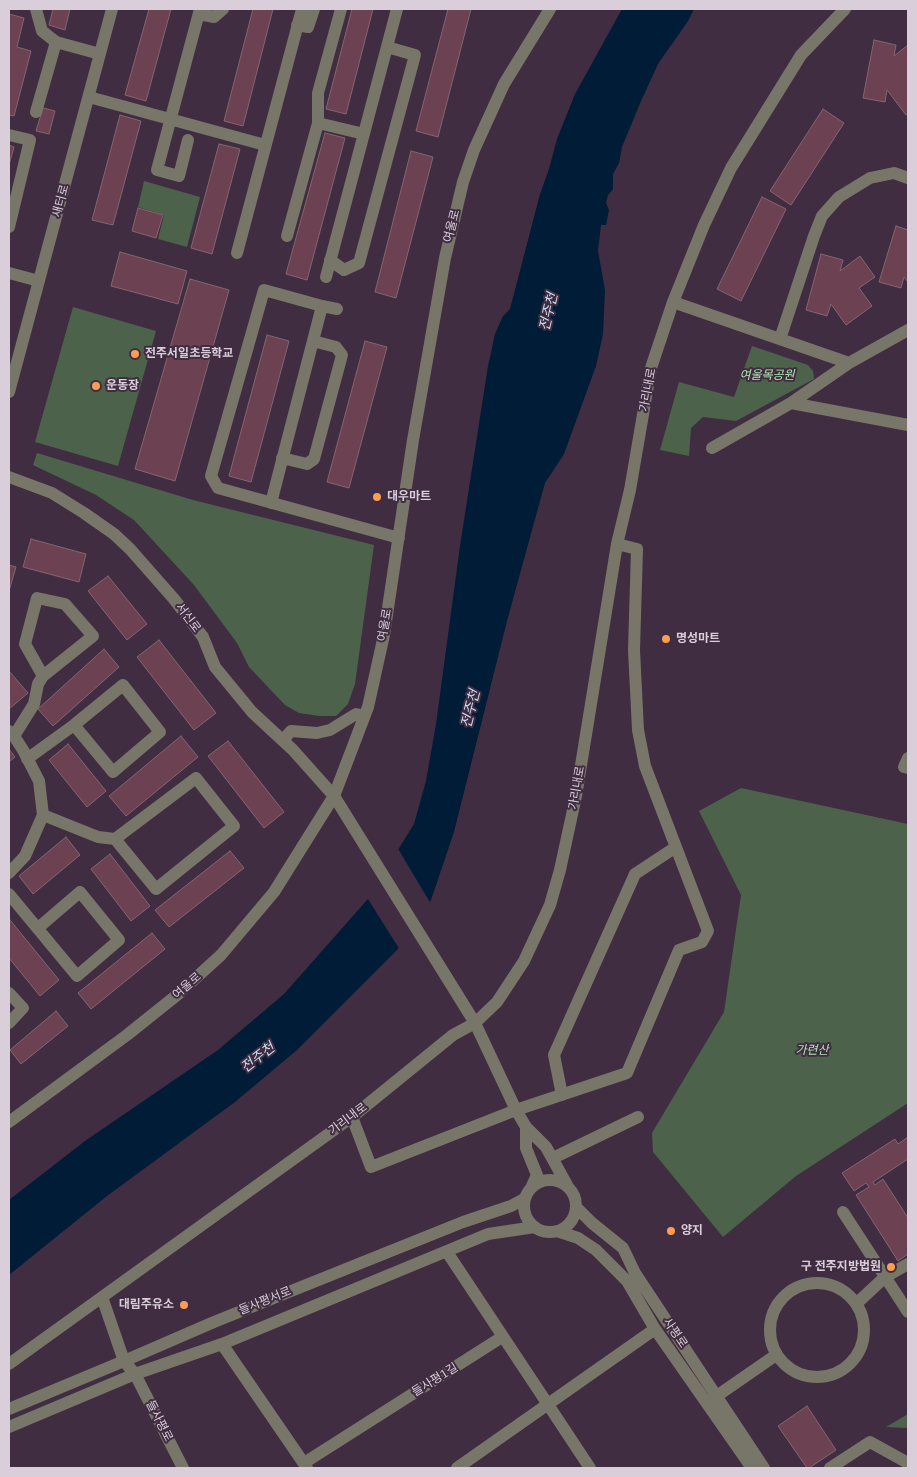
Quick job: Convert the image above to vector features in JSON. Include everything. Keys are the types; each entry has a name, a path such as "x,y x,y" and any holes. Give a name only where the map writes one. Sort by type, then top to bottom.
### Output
{"street":[{"path":"35,9 42,31 56,42 100,54"},
{"name":"새터로","path":"9,392 90,97 112,9"},
{"path":"188,140 179,176 157,170 199,11 214,17 223,9"},
{"path":"237,252 302,9"},
{"path":"297,25 308,27 314,9"},
{"path":"287,236 318,123 318,93 341,9"},
{"path":"326,276 397,9"},
{"name":"여울로","path":"10,1120 127,1035 177,995 221,955 274,892 334,796 364,716 384,634 413,440 445,258 463,182 474,150 504,84 550,9"},
{"name":"가리내로","path":"9,1364 352,1117 454,1035 474,1023 497,1002 524,962 550,905 560,870 576,796 617,544 630,490 651,368 673,302 704,225 731,168 801,56 845,9"},
{"path":"36,112 56,42"},
{"path":"330,260 344,270 359,263 410,74 415,55 387,47"},
{"path":"90,97 265,145"},
{"path":"318,123 364,134"},
{"path":"9,135 30,140 9,227"},
{"path":"780,339 822,216 839,197 870,178 894,173 908,178"},
{"path":"9,273 39,281"},
{"path":"337,309 264,290 211,476 218,488 399,538"},
{"path":"673,302 849,363"},
{"path":"271,503 322,306"},
{"path":"712,448 791,403 849,363 908,330"},
{"path":"282,458 307,464 314,459 342,355 336,347 313,340"},
{"path":"791,403 908,425"},
{"name":"서신로","path":"9,477 52,493 84,512 114,534 174,599 203,637 215,668 252,712 282,740 334,796 461,999"},
{"path":"352,1117 371,1167 516,1110 627,1073 679,950 702,942 708,931 646,766 638,730 634,650 637,549 617,544"},
{"path":"9,874 25,856 42,815 39,781 28,759 11,734 34,704 38,684 43,676 93,636 65,604 37,598 25,644 43,676"},
{"path":"28,759 123,685 160,732 113,772 74,725"},
{"path":"282,740 291,731 317,732 330,730 356,714 364,716"},
{"path":"908,758 904,767 908,768"},
{"path":"42,815 98,837 115,839 196,778 234,826 156,889 115,839"},
{"path":"562,1095 554,1055 634,874 676,847"},
{"path":"9,894 77,976 120,940 80,892 38,928"},
{"path":"9,993 23,1008 9,1023"},
{"name":"사평로","path":"461,999 516,1110 526,1127 546,1146 575,1199 576,1207 592,1223 623,1248 635,1273 764,1468"},
{"path":"553,1158 638,1118"},
{"path":"526,1127 526,1148 537,1176 524,1199 523,1207 525,1215 534,1227"},
{"path":"532,1186 546,1179 561,1181 567,1185"},
{"name":"들사평서로","path":"9,1409 214,1322 524,1199"},
{"path":"557,1231 570,1222 576,1207"},
{"path":"843,1212 908,1312"},
{"name":"사평로","path":"470,1242 488,1234 534,1227 542,1231 557,1231 578,1238 596,1250 627,1281 656,1329 706,1404 752,1468"},
{"name":"들사평서로","path":"9,1427 135,1374 222,1344 470,1242"},
{"path":"447,1252 590,1468"},
{"path":"856,1304 885,1277 908,1264"},
{"path":"814,1283 830,1284 848,1294 856,1304 862,1318 864,1333 862,1344 855,1358 841,1370 819,1377 802,1375 788,1368 776,1355 770,1340 772,1315 781,1299 798,1286 814,1283"},
{"path":"102,1296 124,1361"},
{"path":"457,1468 656,1329"},
{"name":"들사평1길","path":"306,1466 502,1337"},
{"path":"222,1344 306,1466"},
{"path":"706,1404 716,1395 776,1355"},
{"name":"들사평로","path":"124,1361 135,1374 183,1468"},
{"path":"830,1468 870,1442 908,1462"}],"green space":[{"path":"144,181 200,197 187,247 158,239 164,215 138,207"},
{"name":"운동장","path":"73,307 156,331 118,466 35,442"},
{"name":"여울목공원","path":"752,346 808,365 813,371 814,379 736,421 703,417 691,428 689,456 660,450 679,382 734,397"},
{"path":"37,453 193,500 374,545 355,684 348,704 336,716 299,713 285,705 249,667 237,643 194,585 134,520 96,495 33,465"},
{"name":"가련산","path":"741,788 908,824 908,1103 796,1176 723,1237 653,1152 652,1133 724,1012 741,895 699,811"},
{"path":"908,1414 908,1428 886,1427"}],"water":[{"name":"전주천","path":"622,9 694,9 688,21 658,64 622,147 619,163 613,174 613,189 608,195 606,203 609,210 606,225 601,225 598,251 605,290 603,334 596,366 564,454 545,483 507,621 454,832 431,900 397,950 297,1050 235,1102 107,1196 9,1275 9,1200 85,1141 218,1050 284,994 367,900 414,824 426,781 436,724 460,546 488,366 495,334 503,316 510,309 540,194 557,139 575,94"}],"pier":[{"path":"397,847 431,904 400,950 366,896"}],"building":[{"path":"53,9 70,9 65,30 49,25"},
{"path":"149,9 171,9 146,101 125,95"},
{"path":"253,9 273,9 243,126 224,121"},
{"path":"352,9 373,9 346,114 326,109"},
{"path":"448,9 471,9 438,137 416,131"},
{"path":"9,14 24,18 17,47 31,51 14,116 9,115"},
{"path":"874,40 896,45 894,56 908,45 908,114 906,115 887,90 885,102 863,98"},
{"path":"43,108 55,111 49,134 36,131"},
{"path":"823,109 844,123 791,205 770,191"},
{"path":"120,115 141,121 113,225 92,220"},
{"path":"325,133 345,138 307,280 286,274"},
{"path":"219,144 240,149 212,254 191,248"},
{"path":"9,145 14,147 9,165"},
{"path":"411,151 433,157 396,298 375,292"},
{"path":"762,197 786,209 741,301 717,289"},
{"path":"138,208 163,215 156,238 132,231"},
{"path":"896,226 908,230 908,282 904,277 901,288 879,282"},
{"path":"120,252 187,271 178,304 111,286"},
{"path":"821,254 843,260 840,271 860,256 875,277 859,288 872,306 846,325 831,304 827,316 806,310"},
{"path":"190,279 229,290 175,481 135,469"},
{"path":"267,335 289,341 251,482 229,476"},
{"path":"365,341 387,347 349,488 327,482"},
{"path":"31,539 86,554 79,582 23,567"},
{"path":"9,565 16,567 9,591"},
{"path":"108,576 147,624 127,640 88,591"},
{"path":"159,640 216,713 194,730 137,657"},
{"path":"104,649 119,667 53,726 38,709"},
{"path":"9,671 28,693 9,709"},
{"path":"181,736 198,757 126,816 109,796"},
{"path":"228,741 284,812 264,828 208,756"},
{"path":"68,744 106,791 87,807 49,760"},
{"path":"9,749 15,757 9,762"},
{"path":"66,837 80,855 33,894 19,876"},
{"path":"230,851 244,868 169,927 155,910"},
{"path":"110,854 150,906 131,921 91,869"},
{"path":"10,920 59,980 40,996 9,958"},
{"path":"152,933 165,949 91,1009 78,993"},
{"path":"56,1011 68,1026 21,1064 10,1050"},
{"path":"908,1137 908,1159 873,1182 875,1185 883,1179 908,1218 908,1254 898,1261 856,1195 869,1187 866,1183 854,1191 842,1173 895,1139 898,1144"},
{"path":"807,1406 836,1450 809,1468 807,1468 778,1426"}],"place":[{"name":"전주서일초등학교","path":"135,354"},
{"name":"운동장","path":"96,386"},
{"name":"대우마트","path":"377,497"},
{"name":"명성마트","path":"666,639"},
{"name":"양지","path":"671,1231"},
{"name":"구 전주지방법원","path":"891,1267"},
{"name":"대림주유소","path":"184,1305"}]}
